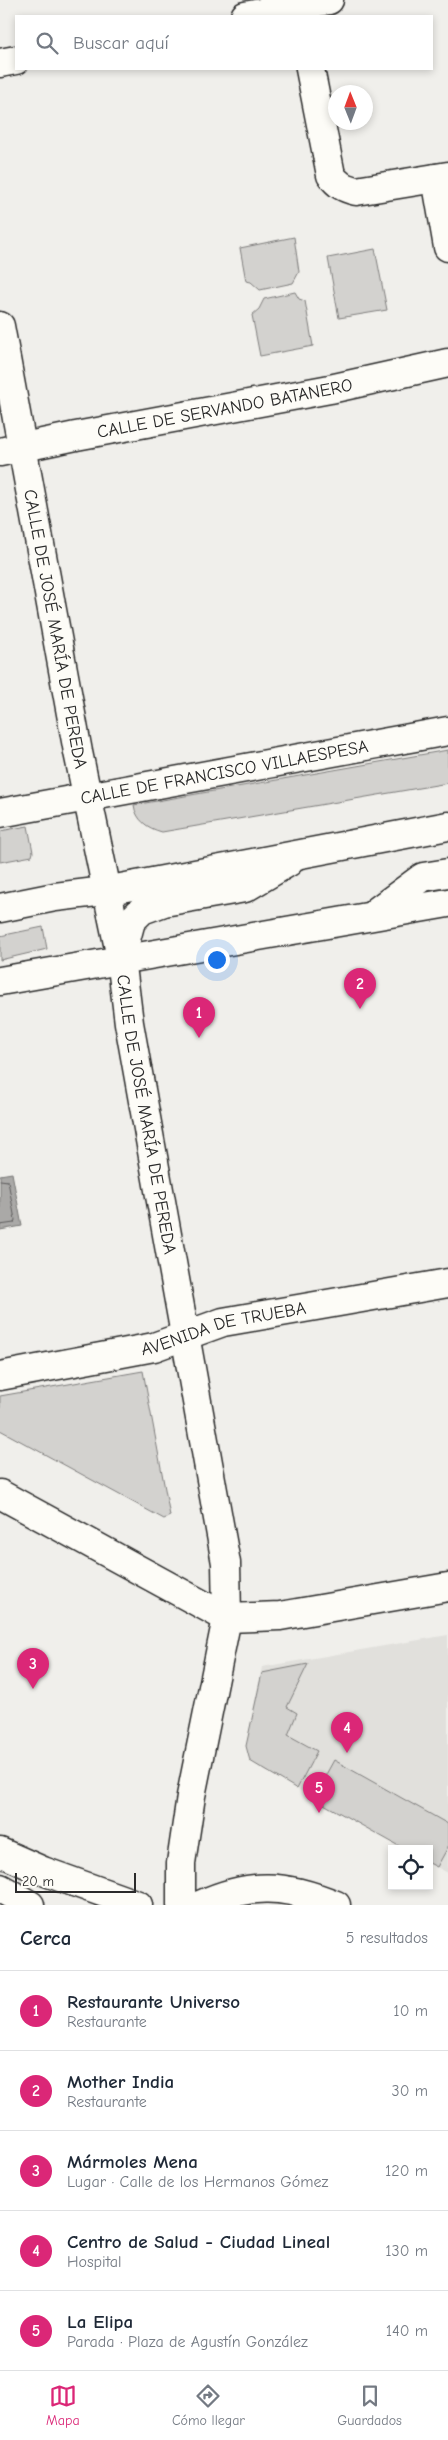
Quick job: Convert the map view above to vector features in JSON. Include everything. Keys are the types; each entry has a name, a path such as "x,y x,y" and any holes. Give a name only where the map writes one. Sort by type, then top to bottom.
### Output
{"street":[{"path":"251,15 330,0"},
{"path":"0,63 15,60"},
{"path":"310,70 331,175 336,183 345,189 356,191 442,177 448,247"},
{"name":"CALLE DE JOSÉ MARÍA DE PEREDA","path":"0,326 11,450 87,796 120,958 129,1023 226,1563 227,1618 191,1796 181,1863 180,1905"},
{"name":"CALLE DE SERVANDO BATANERO","path":"11,450 76,436 330,389 448,364"},
{"name":"CALLE DE FRANCISCO VILLAESPESA","path":"0,812 448,731"},
{"path":"0,908 55,897 106,891 448,826"},
{"path":"120,958 131,921 142,910 164,902 245,888 303,853"},
{"path":"371,915 423,877 448,873"},
{"path":"0,980 448,902"},
{"name":"AVENIDA DE TRUEBA","path":"0,1376 154,1347 185,1334 223,1322 448,1283"},
{"path":"0,1494 227,1618 280,1616 448,1587"},
{"path":"0,1852 35,1868 138,1905"},
{"path":"0,1888 30,1905"},
{"path":"200,1905 224,1894 257,1888 286,1890 315,1896 336,1905"}],"shaded area":[{"path":"294,237 299,272 293,283 260,290 251,282 246,281 240,248"},
{"path":"375,249 387,310 339,318 328,258"},
{"path":"295,292 299,299 305,301 313,346 260,356 252,315 259,309 264,299"},
{"path":"448,750 448,783 162,832 143,823 137,815 134,805"},
{"path":"28,826 33,852 32,856 0,862 0,831"},
{"path":"43,927 47,949 0,960 0,936"},
{"path":"143,1371 170,1516 164,1519 0,1430 0,1396"},
{"path":"448,1635 448,1873 433,1865 433,1845 397,1845 250,1761 246,1746 262,1667"},
{"path":"308,1664 287,1707 297,1713 288,1735 317,1751 297,1789 250,1761 246,1746 262,1673"},
{"path":"334,1760 448,1824 448,1847 437,1867 433,1865 433,1845 397,1845 313,1798"}],"water":[{"path":"12,1173 22,1226 0,1230 0,1175"}],"place":[{"name":"Mother India","path":"360,1009"},
{"name":"Restaurante Universo","path":"199,1038"},
{"name":"Mármoles Mena","path":"33,1689"},
{"name":"Centro de Salud - Ciudad Lineal","path":"347,1753"},
{"name":"La Elipa","path":"319,1813"}]}
